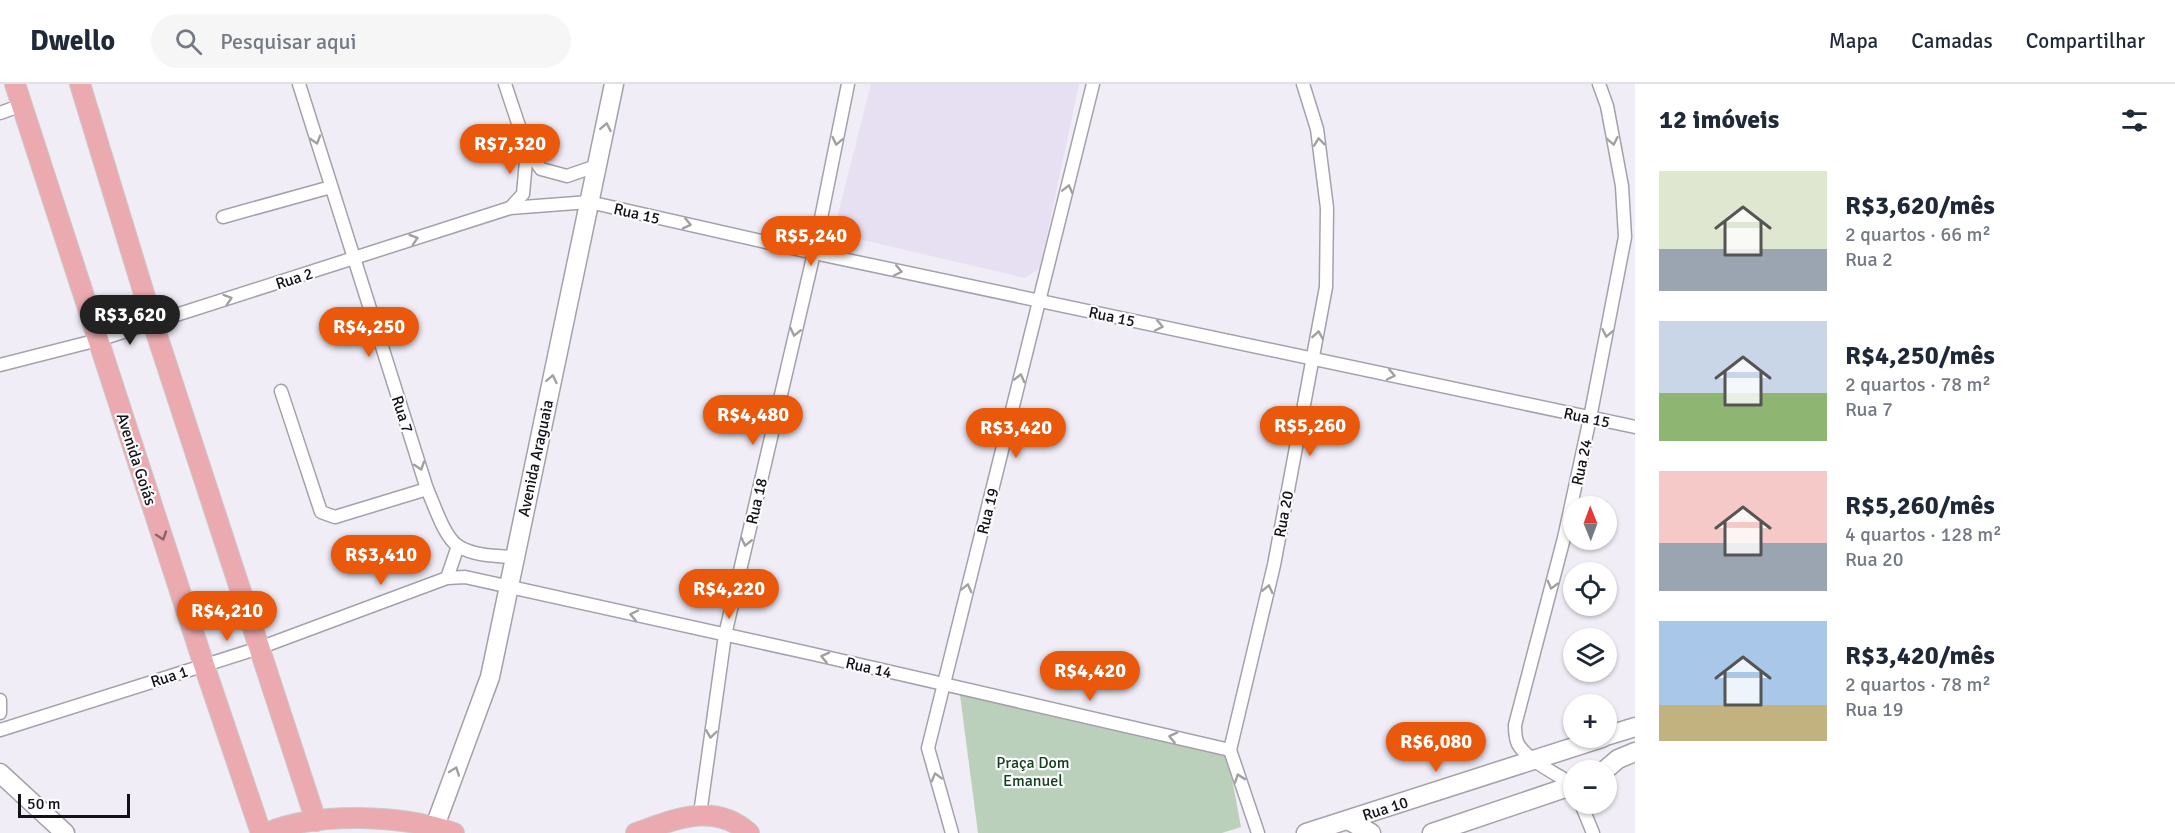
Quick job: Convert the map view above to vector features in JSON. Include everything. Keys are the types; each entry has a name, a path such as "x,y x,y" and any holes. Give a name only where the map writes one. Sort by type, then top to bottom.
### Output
{"main road":[{"name":"Avenida Goiás","path":"15,84 261,833"},
{"path":"80,84 153,323 150,348 192,476 209,494 316,821"},
{"name":"Avenida Araguaia","path":"435,826 490,677 589,202 599,165 614,84"},
{"path":"1617,733 1635,727"},
{"name":"Rua 10","path":"1306,833 1571,748"},
{"path":"1617,760 1635,752"},
{"path":"1617,770 1635,765"},
{"path":"0,773 65,833"},
{"path":"1432,833 1563,789"},
{"path":"636,833 679,818 700,814 728,819 749,833"},
{"path":"267,833 316,821 383,820 435,826 454,833"},
{"path":"1348,820 1371,833"}],"street":[{"name":"Rua 7","path":"299,84 427,489 445,530 458,546"},
{"path":"505,84 527,150 541,170 567,176 599,165"},
{"name":"Rua 18","path":"700,814 725,635 814,253 848,84"},
{"name":"Rua 19","path":"952,833 928,748 1093,84"},
{"name":"Rua 20","path":"1230,750 1274,565 1326,287 1327,208 1317,129 1303,84"},
{"name":"Rua 24","path":"1563,778 1534,760 1518,745 1515,724 1564,538 1626,237 1622,186 1607,106 1599,84"},
{"path":"0,113 22,105"},
{"path":"510,208 523,194 527,150"},
{"path":"223,217 331,187"},
{"name":"Rua 2","path":"0,365 99,340 510,208 589,202"},
{"name":"Rua 15","path":"589,202 814,253 1635,427"},
{"path":"281,391 321,512 335,518 427,489"},
{"path":"447,578 458,546 481,554 514,557"},
{"name":"Rua 1","path":"0,730 259,648 447,578 465,577 508,588"},
{"name":"Rua 14","path":"508,588 943,683 1230,750"},
{"path":"0,700 0,713"},
{"path":"1230,750 1258,833"},
{"path":"1585,814 1593,833"}],"shaded area":[{"path":"871,84 1079,84 1040,268 1025,278 846,236 836,223"}],"green space":[{"name":"Praça Dom Emanuel","path":"960,695 1217,743 1228,757 1241,827 1222,833 978,833"}]}
